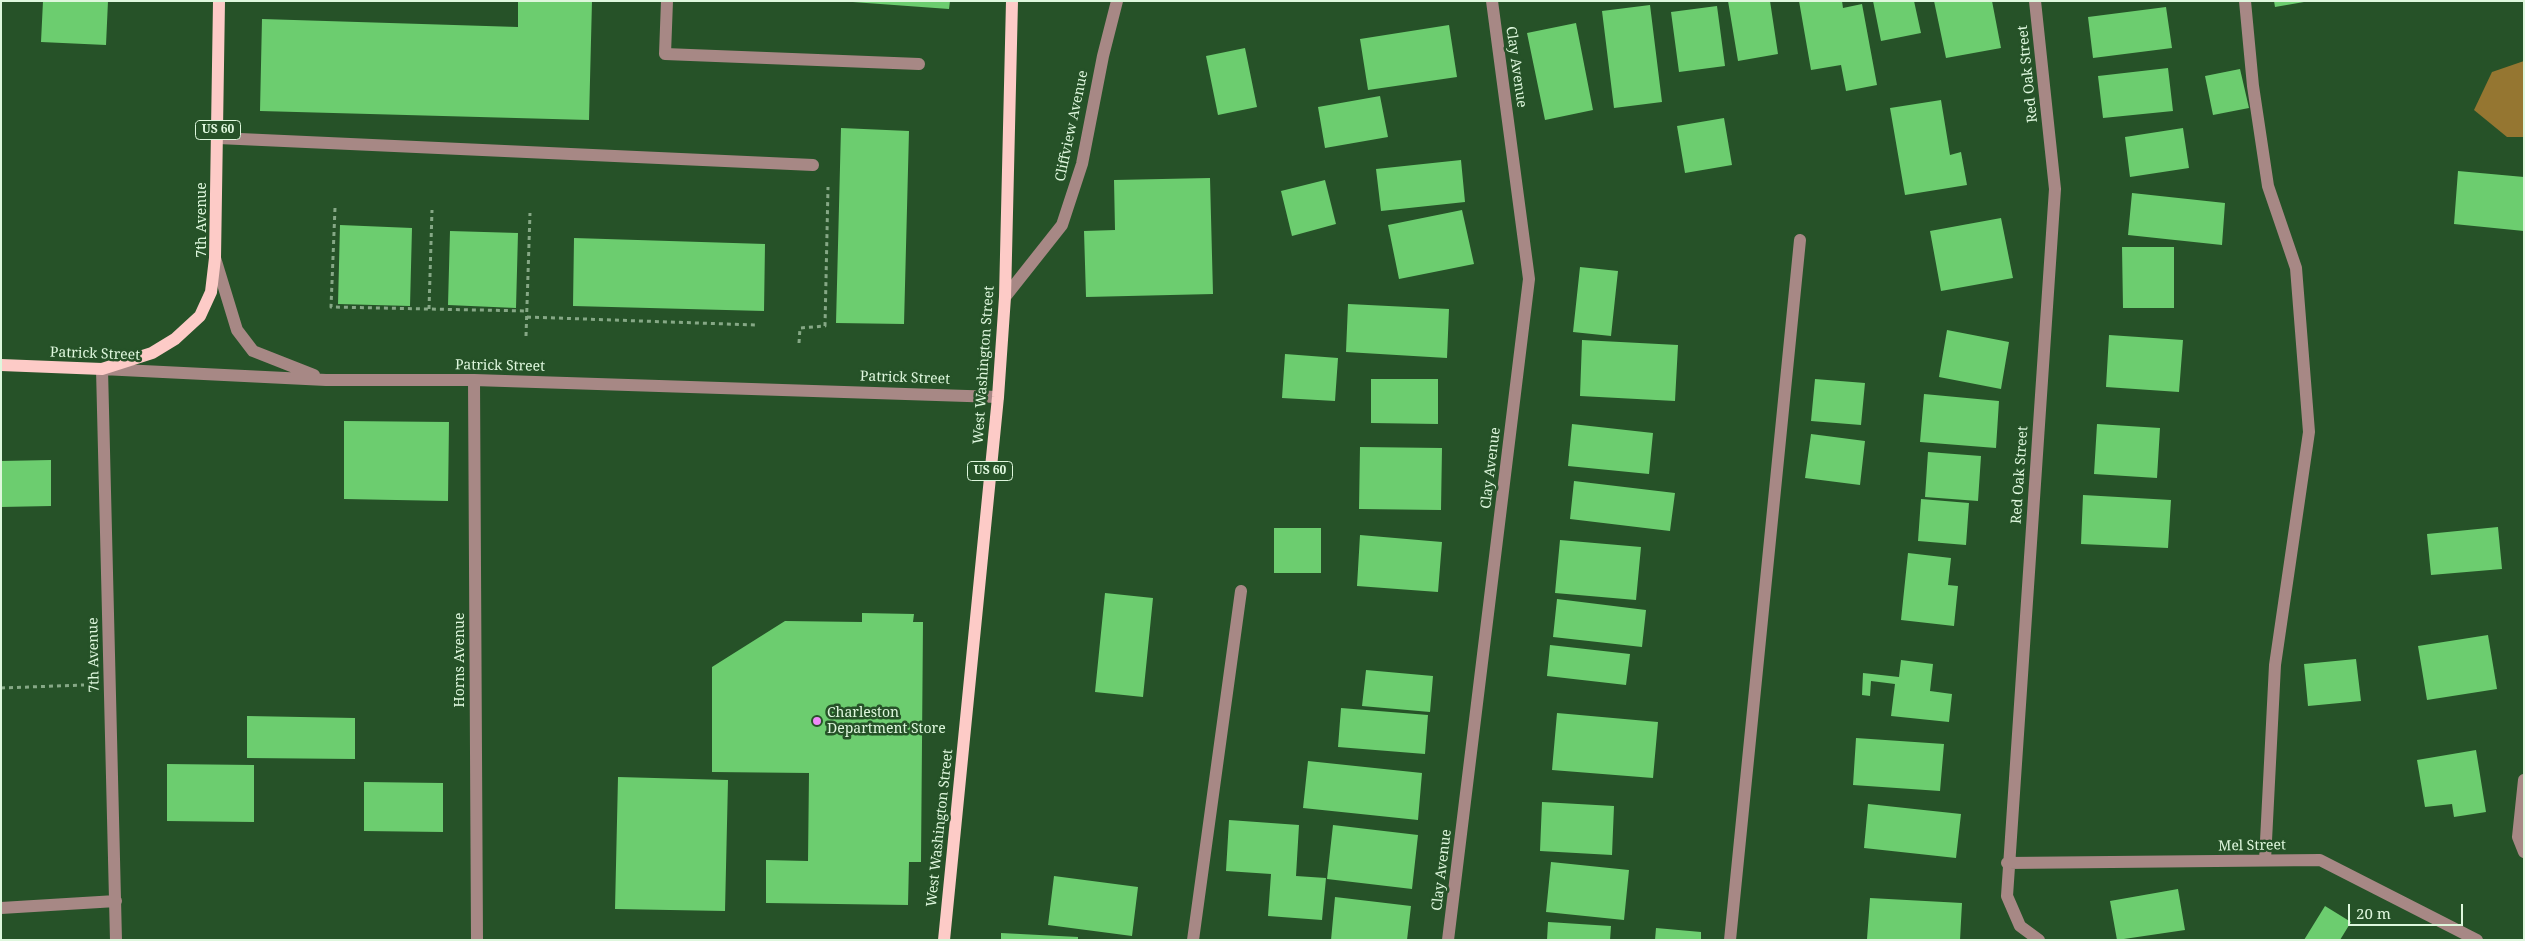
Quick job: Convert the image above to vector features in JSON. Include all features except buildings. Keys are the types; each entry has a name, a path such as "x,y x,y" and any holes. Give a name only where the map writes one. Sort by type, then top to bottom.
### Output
{"main road":[{"name":"7th Avenue","path":"215,258 220,1"},
{"name":"West Washington Street","path":"944,940 998,396 1005,297 1012,1"},
{"name":"US 60","path":"102,370 152,353 175,339 200,316 211,292 215,258"},
{"name":"Patrick Street","path":"1,365 102,370"}],"street":[{"path":"667,1 665,54 919,64"},
{"name":"Cliffview Avenue","path":"1005,297 1062,225 1082,164 1103,56 1117,1"},
{"name":"Clay Avenue","path":"1448,940 1529,279 1492,1"},
{"name":"Red Oak Street","path":"2034,1 2055,189 2007,896 2011,910 2020,926 2039,940"},
{"path":"2245,1 2253,86 2268,186 2296,268 2309,432 2275,665 2265,860"},
{"path":"218,138 813,165"},
{"path":"1730,940 1800,240"},
{"name":"7th Avenue","path":"215,258 237,330 253,352 326,380"},
{"name":"7th Avenue","path":"102,370 116,940"},
{"name":"Patrick Street","path":"102,370 326,380 474,380 998,396"},
{"name":"Horns Avenue","path":"474,380 477,940"},
{"path":"1193,940 1242,591"},
{"path":"2524,780 2518,837 2524,852"},
{"name":"Mel Street","path":"2008,863 2320,860 2477,940"},
{"path":"1,908 116,901"}],"path":[{"path":"799,343 800,328 825,326 828,183"},
{"path":"335,208 331,307 527,311"},
{"path":"429,308 432,210"},
{"path":"526,336 530,213"},
{"path":"527,317 755,325"},
{"path":"1,688 110,684"}],"shaded area":[{"path":"2524,61 2524,137 2507,137 2474,110 2492,72"}],"place":[{"name":"Charleston Department Store","path":"817,721"}]}
